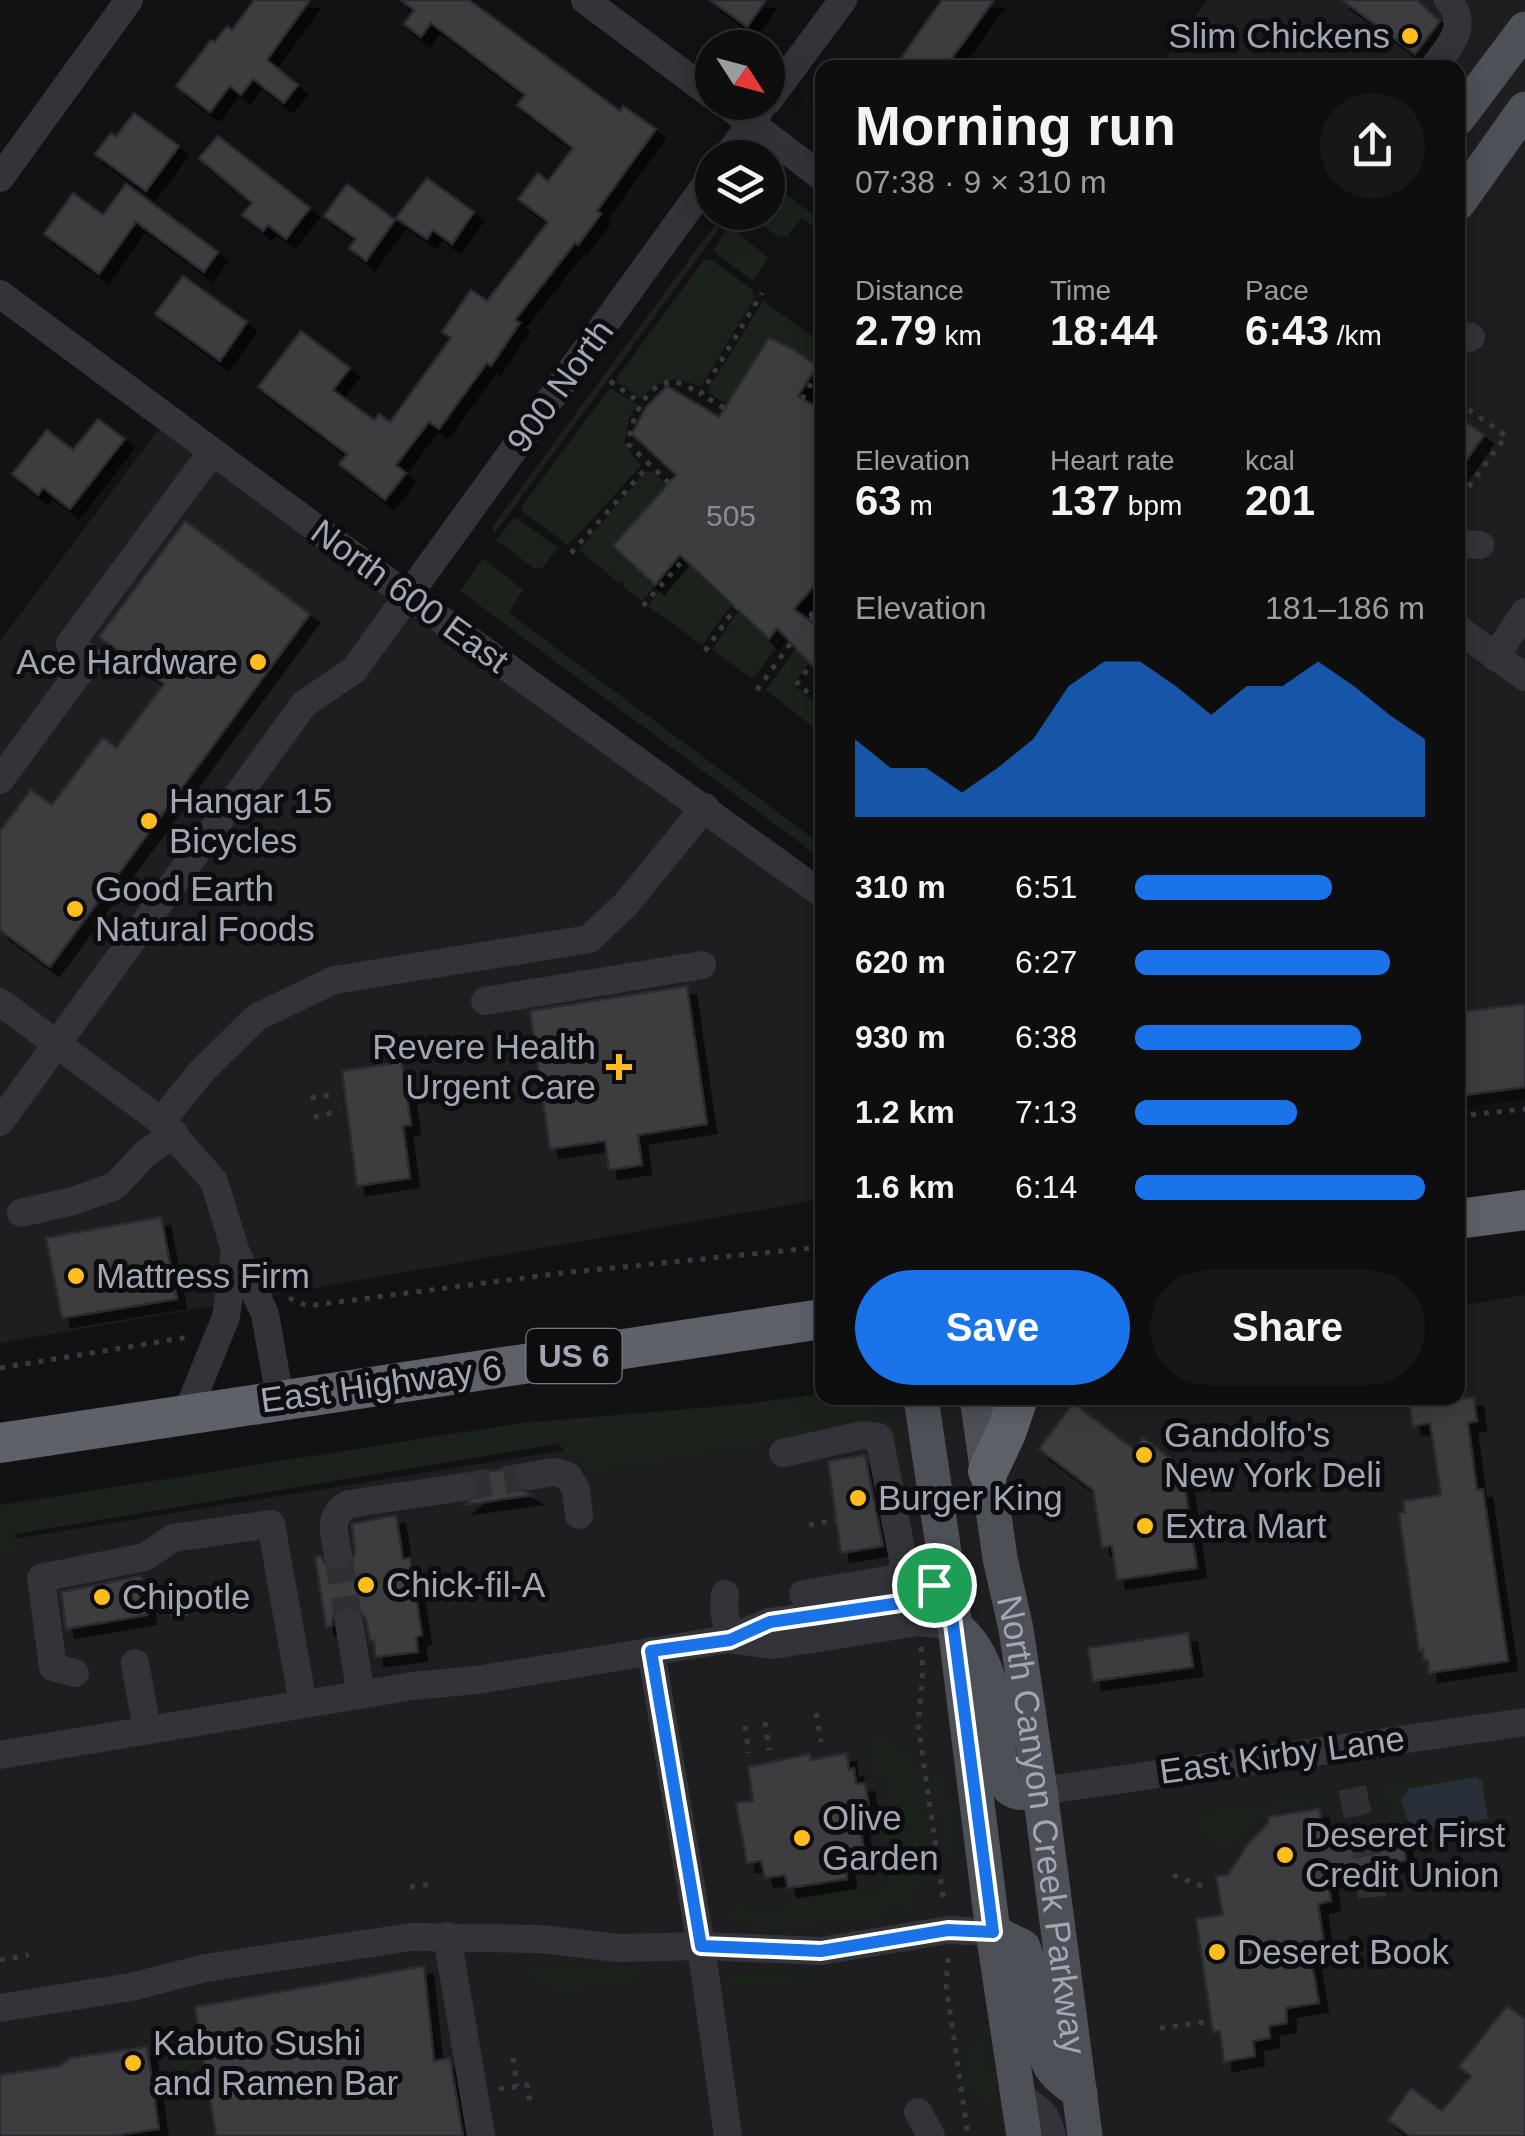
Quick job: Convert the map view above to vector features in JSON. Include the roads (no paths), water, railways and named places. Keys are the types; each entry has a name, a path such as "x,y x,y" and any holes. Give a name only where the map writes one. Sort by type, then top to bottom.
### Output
{"highway":[{"path":"1465,1218 1525,1210"},
{"name":"East Highway 6","path":"0,1444 815,1320"},
{"path":"988,1470 1016,1405"}],"main road":[{"path":"1465,109 1525,30"},
{"path":"1465,193 1525,109"},
{"name":"North Canyon Creek Parkway","path":"922,1405 1024,2136"},
{"name":"North Canyon Creek Parkway","path":"979,1405 1040,1790 1085,2136"},
{"path":"955,1626 983,1661 1003,1780 1020,1793 1040,1790"},
{"path":"993,1932 1023,1947 1030,1964 1042,2042 1050,2065 1080,2093"}],"street":[{"path":"0,178 129,0"},
{"path":"584,0 695,82"},
{"path":"785,77 843,0"},
{"path":"1422,60 1453,6"},
{"path":"1439,60 1458,33 1453,6"},
{"path":"771,120 815,169"},
{"name":"900 North","path":"0,1122 304,704 354,670 695,199"},
{"name":"North 600 East","path":"0,294 815,889"},
{"path":"0,780 89,659 70,644 212,452"},
{"path":"1495,657 1525,612"},
{"path":"1465,634 1525,677"},
{"path":"21,1213 74,1201 114,1186 167,1127 232,1038 257,1017 334,980 588,939 626,904 705,807"},
{"path":"485,1002 702,965"},
{"path":"0,1002 167,1127 214,1181 235,1250 264,1314 280,1399"},
{"path":"188,1414 226,1318 235,1250"},
{"path":"783,1453 862,1435 878,1436 904,1564 893,1579 803,1594"},
{"path":"530,1476 555,1472 568,1476 576,1490 579,1515"},
{"path":"338,1555 332,1520 338,1510 349,1504 462,1487"},
{"path":"75,1673 52,1667 41,1578 45,1565 66,1556 272,1524 303,1704"},
{"path":"730,1640 770,1622 921,1600 946,1570"},
{"path":"726,1594 724,1609 730,1640"},
{"path":"1,1749 730,1640 772,1645 919,1622 955,1626"},
{"path":"349,1623 361,1695"},
{"path":"651,1651 701,1946 728,2136"},
{"path":"135,1663 146,1730"},
{"name":"East Kirby Lane","path":"1040,1790 1525,1722"},
{"path":"0,2008 131,1988 206,1968 411,1937 541,1939 618,1948 701,1946 821,1951 948,1930 993,1932"},
{"path":"447,1936 481,2136"},
{"path":"1019,2096 1050,2120 1052,2136"}],"tunnel":[{"path":"463,1487 530,1476"},
{"path":"338,1555 349,1623"},
{"path":"1352,1788 1370,1868 1372,1897"}],"place":[{"name":"Slim Chickens","path":"1410,36"},
{"name":"Ace Hardware","path":"258,662"},
{"name":"Hangar 15 Bicycles","path":"149,821"},
{"name":"Good Earth Natural Foods","path":"75,909"},
{"name":"Revere Health Urgent Care","path":"619,1067"},
{"name":"Mattress Firm","path":"76,1276"},
{"name":"Gandolfo's New York Deli","path":"1144,1455"},
{"name":"Burger King","path":"858,1498"},
{"name":"Extra Mart","path":"1145,1526"},
{"name":"Chick-fil-A","path":"366,1585"},
{"name":"Chipotle","path":"102,1597"},
{"name":"Olive Garden","path":"802,1838"},
{"name":"Deseret First Credit Union","path":"1285,1855"},
{"name":"Deseret Book","path":"1217,1952"},
{"name":"Kabuto Sushi and Ramen Bar","path":"133,2063"}]}
